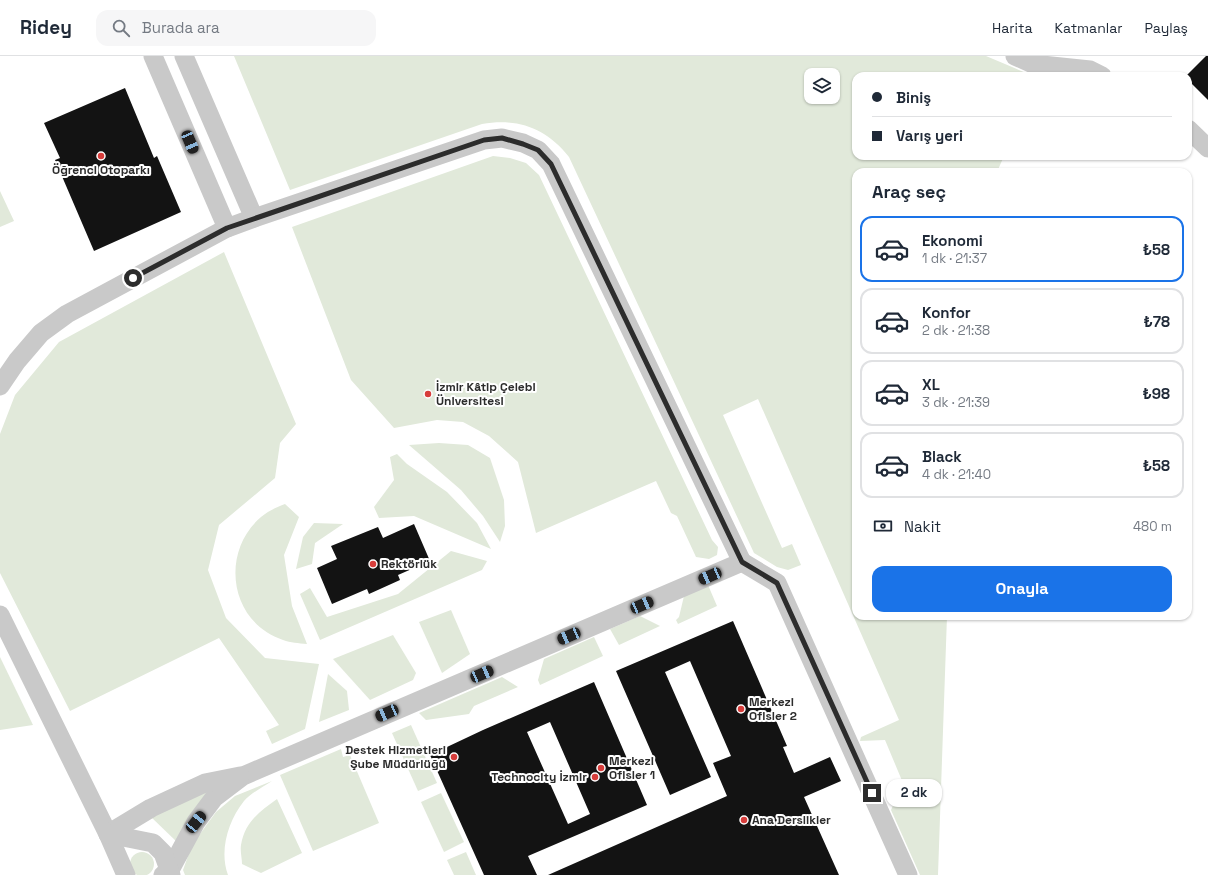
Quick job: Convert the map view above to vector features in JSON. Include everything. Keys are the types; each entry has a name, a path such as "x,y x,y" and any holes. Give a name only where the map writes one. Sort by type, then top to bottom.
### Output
{"street":[{"path":"153,56 227,228"},
{"path":"184,56 254,218"},
{"path":"1015,56 1033,64 1090,70 1094,72"},
{"path":"1192,133 1208,148"},
{"path":"0,386 17,361 41,334 67,314 227,228 484,140 502,138 538,150 551,164 742,562 777,583 908,875"},
{"path":"108,834 151,808 205,783 243,776 742,562"},
{"path":"0,615 108,834 126,875"},
{"path":"168,873 196,822 214,798 243,776"},
{"path":"108,834 153,843 163,852 168,873"}],"green space":[{"path":"234,56 986,56 1024,72 852,72 852,160 1002,160 999,168 852,168 852,613 758,399 723,415 782,548 792,544 801,565 788,570 777,567 754,553 569,157 560,147 541,132 519,124 482,124 290,190"},
{"path":"493,156 510,158 526,163 539,175 712,540 718,547 717,555 709,559 696,557 677,516 671,513 656,481 536,533 518,462 489,436 463,422 437,420 394,428 351,380 292,227"},
{"path":"0,191 14,221 0,227"},
{"path":"224,252 296,424 280,443 275,478 219,525 208,570 226,618 265,658 319,664 305,729 272,744 266,731 279,725 219,638 70,711 0,573 0,434 15,395 59,342"},
{"path":"439,443 468,445 490,458 504,500 505,526 500,542 483,516 461,490 409,445"},
{"path":"397,454 407,464 447,492 477,523 491,549 414,516 379,518 374,507 394,480 390,457"},
{"path":"285,504 299,517 284,555 292,606 307,644 286,641 265,631 251,618 241,602 236,585 236,567 240,548 248,532 261,517 273,509"},
{"path":"314,523 343,524 315,543 312,564 296,569 303,537"},
{"path":"451,551 487,561 482,570 320,640 300,594 310,588 327,617 398,594"},
{"path":"708,585 717,606 678,624 676,620 679,617 684,596"},
{"path":"451,610 470,654 442,673 419,622"},
{"path":"640,616 660,626 619,645 610,629"},
{"path":"855,620 947,620 938,875 920,875 891,810 903,783 885,740 860,741 861,737 899,720"},
{"path":"393,635 416,673 413,680 370,700 333,659"},
{"path":"594,637 603,656 540,685 538,680 544,659"},
{"path":"0,657 33,725 0,730"},
{"path":"328,674 347,691 349,710 319,722"},
{"path":"502,677 518,687 474,706 469,714 426,720 419,713"},
{"path":"411,725 437,783 418,791 392,733"},
{"path":"341,749 343,757 350,755 379,823 313,851 280,775"},
{"path":"272,781 247,798 233,818 227,836 224,856 228,875 185,875 183,870 192,845 216,812 235,796"},
{"path":"216,785 178,843 150,816"},
{"path":"441,793 464,842 444,852 421,802"},
{"path":"277,799 302,853 261,873 242,864 241,845 249,824 264,808"},
{"path":"142,852 150,856 154,864 150,872 142,876 134,872 130,864 134,856"},
{"path":"466,852 476,875 454,875 447,860"}],"building":[{"path":"1206,56 1208,56 1208,100 1192,84 1192,72 1190,72"},
{"path":"125,88 154,158 157,156 181,212 94,251 55,160 60,158 44,123"},
{"name":"Rektörlük","path":"414,524 430,561 398,575 400,580 369,594 367,589 332,604 317,568 337,559 331,546 378,527 383,538"},
{"path":"733,621 787,746 783,747 794,773 830,757 841,781 804,797 839,875 548,875 727,796 713,763 731,756 690,661 665,672 711,777 670,795 616,671"},
{"name":"Merkezi Ofisler 1","path":"594,682 647,805 528,856 537,875 484,875 430,755 483,730","holes":["550,722 590,814 568,824 527,732"]}],"place":[{"name":"Öğrenci Otoparkı","path":"101,156"},
{"name":"İzmir Kâtip Çelebi Üniversitesi","path":"428,394"},
{"name":"Rektörlük","path":"373,564"},
{"name":"Merkezi Ofisler 2","path":"741,709"},
{"name":"Destek Hizmetleri Şube Müdürlüğü","path":"454,757"},
{"name":"Merkezi Ofisler 1","path":"601,768"},
{"name":"Technocity İzmir","path":"595,777"},
{"name":"Ana Derslikler","path":"744,820"}],"route":[{"path":"133,278 227,228 484,140 502,138 538,150 551,164 742,562 777,583 872,793"}]}
